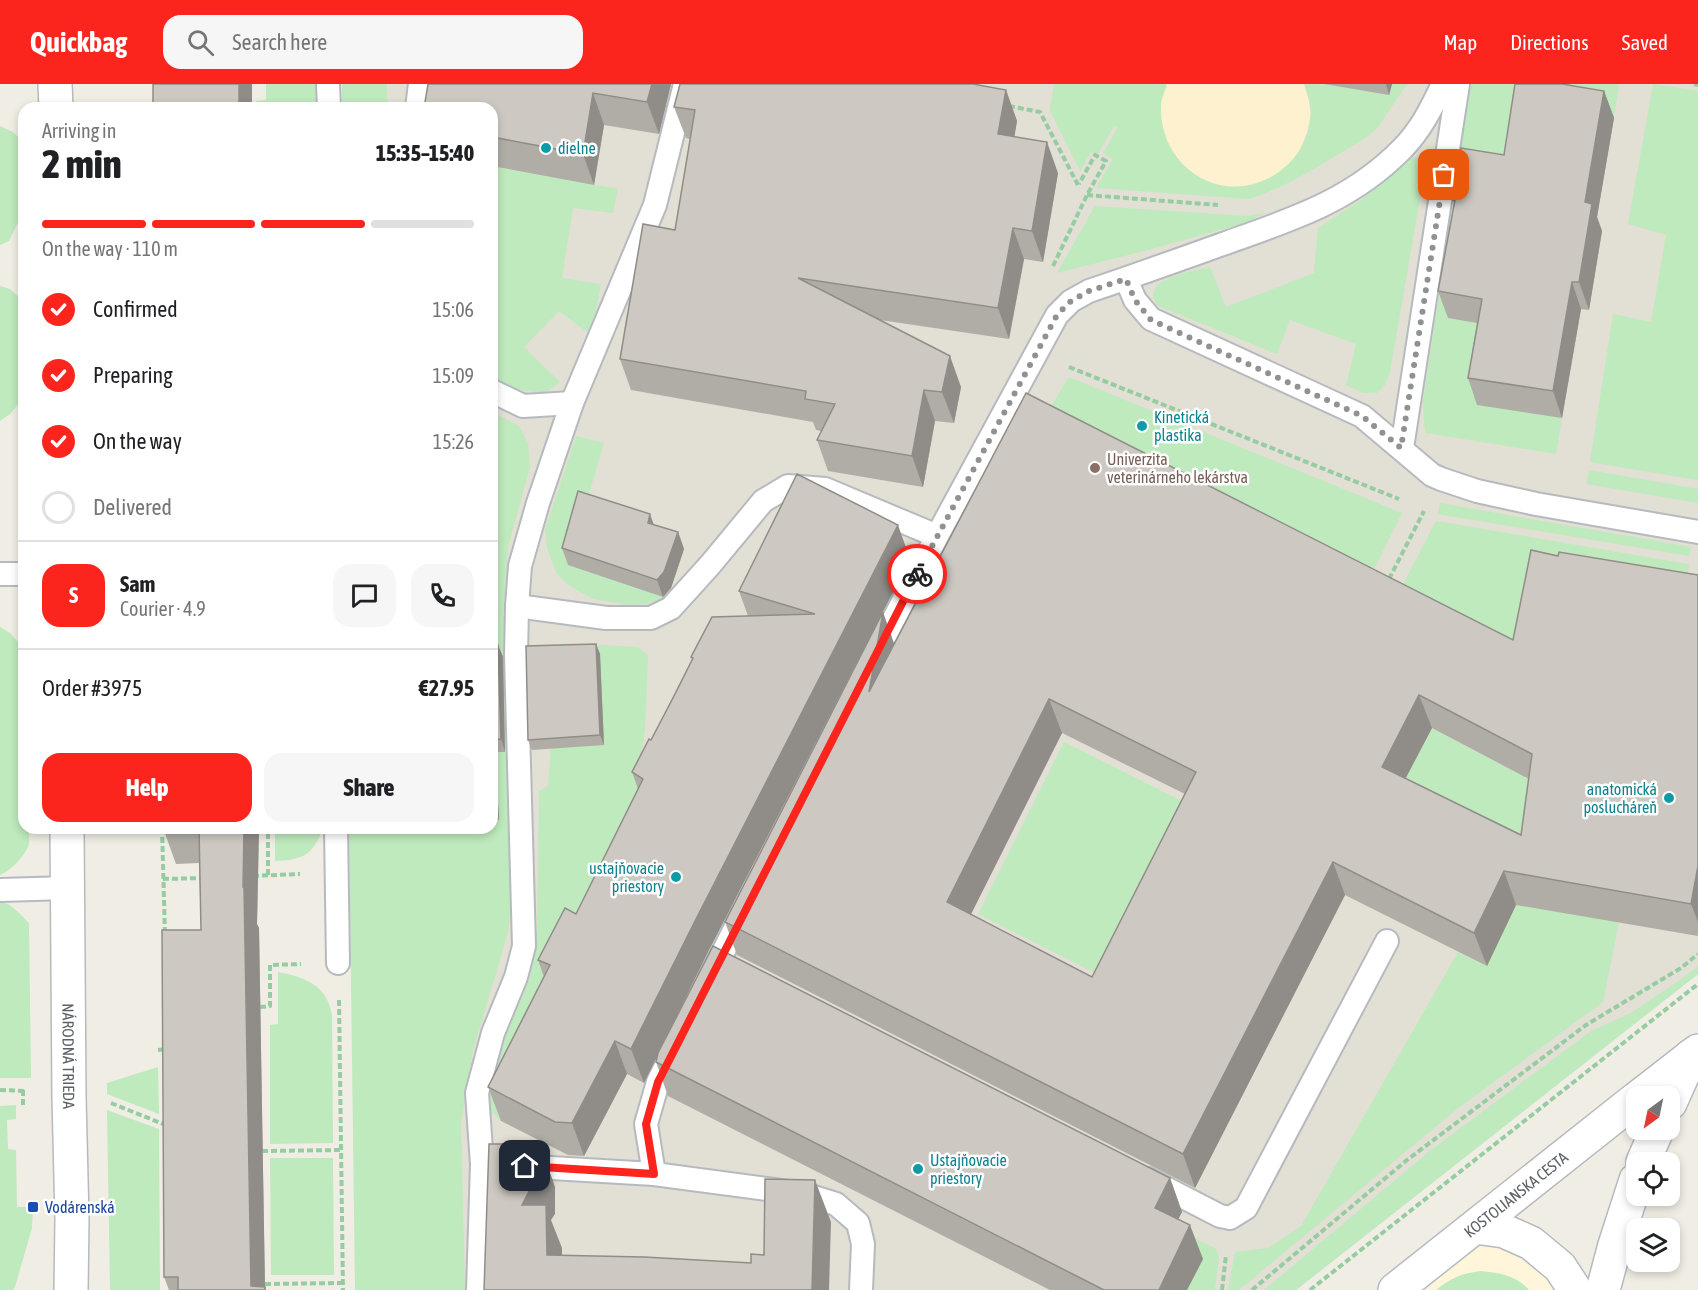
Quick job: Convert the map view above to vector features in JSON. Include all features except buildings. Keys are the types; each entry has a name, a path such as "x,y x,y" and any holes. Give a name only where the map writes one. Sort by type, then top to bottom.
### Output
{"street":[{"path":"55,84 56,102"},
{"name":"NÁRODNÁ TRIEDA","path":"67,834 72,1219 69,1288"},
{"path":"1678,1086 1695,1053"},
{"name":"KOSTOLIANSKA CESTA","path":"1653,1086 1695,1053"},
{"name":"KOSTOLIANSKA CESTA","path":"1395,1290 1626,1107"},
{"path":"1603,1290 1628,1206"},
{"path":"1475,1227 1504,1231 1531,1243 1560,1266 1575,1290"}],"lane":[{"path":"328,84 329,102"},
{"path":"418,102 420,84"},
{"path":"478,1290 482,1164 477,1093 493,1034 516,977 524,946 516,656 520,566 538,503 572,403 655,206 686,84"},
{"path":"863,677 1057,315 1071,301 1089,291 1304,215 1342,196 1370,177 1402,149 1422,126 1443,84"},
{"path":"1401,448 1458,84"},
{"path":"1126,279 1135,300 1151,320 1362,416 1432,475 1441,479 1477,491 1536,504 1698,532"},
{"path":"498,395 523,406 572,403"},
{"path":"517,606 606,618 651,618 670,608 710,565 763,501 788,486 825,489 937,536"},
{"path":"0,574 18,574"},
{"path":"336,834 338,963"},
{"path":"0,890 68,888"},
{"path":"699,1001 751,898"},
{"path":"1125,1167 1220,1216 1230,1218 1246,1208 1387,941"},
{"path":"719,961 741,972"},
{"path":"654,1174 646,1124 658,1082 683,1031"},
{"path":"482,1164 654,1174 804,1194 836,1204 858,1223 863,1244 861,1290"}],"path":[{"path":"1006,106 1040,112 1078,185 1095,155 1106,161 1047,278 1057,315"},
{"path":"1087,195 1227,205"},
{"path":"1036,354 1425,509"},
{"path":"1384,588 1441,479"},
{"path":"162,834 165,936"},
{"path":"268,834 268,876"},
{"path":"244,876 336,873"},
{"path":"163,879 210,878"},
{"path":"1252,1290 1407,1160 1586,1025 1681,968 1698,954"},
{"path":"260,1007 270,1006 270,965 338,963 343,1290"},
{"path":"1310,1290 1698,984"},
{"path":"168,1038 168,1060"},
{"path":"158,1050 168,1049"},
{"path":"23,1090 23,1106"},
{"path":"69,1097 107,1102 168,1125"},
{"path":"168,1115 168,1137"},
{"path":"262,1151 341,1150"},
{"path":"265,1284 343,1283"}],"shaded area":[{"name":"Univerzita veterinárneho lekárstva","path":"370,84 1698,84 1698,974 1296,1290 410,1290 491,834 498,834 498,102 370,102"},
{"path":"1475,1227 1575,1290 1395,1290"}],"green space":[{"path":"266,84 316,84 318,102 256,102 266,100"},
{"path":"342,84 387,84 387,102 342,102"},
{"path":"1054,84 1167,84 1161,104 1297,155 1308,133 1310,108 1304,84 1324,84 1389,95 1392,84 1407,84 1378,127 1367,137 1280,187 1249,199 1096,188 1113,159 1103,153 1118,127 1114,126 1098,154 1091,152 1080,171 1050,111"},
{"path":"1470,84 1619,84 1614,118 1526,104 1492,326 1562,418 1556,454 1426,433 1423,402"},
{"path":"1653,84 1698,91 1698,480 1590,462 1613,314 1651,322 1666,235 1628,224"},
{"path":"0,126 18,137 18,222 9,241 0,245"},
{"path":"1412,158 1419,158 1424,163 1425,170 1390,372 1385,385 1377,393 1363,393 1346,385 1356,344 1290,320 1277,354 1158,306 1154,297 1155,289 1161,283 1181,274 1210,267 1226,307 1314,273 1318,228 1365,197"},
{"path":"498,167 618,189 613,213 573,208 562,278 601,284 591,335 559,311 524,347 560,382 545,393 510,387 498,382"},
{"path":"1095,206 1247,216 1266,213 1245,223 1057,273"},
{"path":"0,286 10,289 18,296 18,405 0,421"},
{"path":"1069,377 1402,513 1363,591 1039,426"},
{"path":"498,415 519,426 528,443 530,467 508,547 504,602 513,897 507,936 473,1051 461,1123 465,1290 355,1290 349,834 498,834"},
{"path":"576,436 604,443 568,565 667,598 646,604 629,605 593,599 568,585 556,572 547,548 545,530"},
{"path":"1589,470 1698,489 1698,503 1587,484"},
{"path":"1440,503 1692,547 1689,556 1438,514"},
{"path":"1436,521 1689,564 1603,1002 1457,1109 1239,1290 1228,1290 1235,1252 1268,1248 1301,1226 1458,952 1487,966 1395,799 1432,728 1500,764 1392,606"},
{"path":"0,627 10,633 18,642 18,834 28,834 29,840 28,847 20,860 0,875"},
{"path":"565,643 638,647 648,655 645,730 639,768 657,756 563,998 501,1121 491,1111 489,1088 508,1030 530,978 537,928 539,791 548,786 551,747 604,744 601,699 557,647"},
{"path":"1064,742 1198,809 1111,981 978,914"},
{"path":"275,834 320,834 306,854 293,859 275,861"},
{"path":"0,901 12,907 29,923 31,1078 0,1078"},
{"path":"1698,966 1698,974 1296,1290 1264,1290 1431,1150 1591,1031 1631,1013"},
{"path":"278,972 313,984 325,996 329,1005 332,1015 333,1143 270,1144 270,1025 278,1024"},
{"path":"158,1067 159,1114 107,1094 107,1083"},
{"path":"16,1105 16,1119 7,1120 8,1149 16,1150 17,1207 33,1207 32,1228 15,1287 13,1290 0,1290 0,1106"},
{"path":"107,1110 159,1129 160,1290 110,1290"},
{"path":"270,1158 333,1158 334,1275 271,1275"},
{"path":"1167,1225 1215,1248 1219,1255 1215,1290 1187,1290 1202,1259"},
{"path":"1481,1271 1513,1278 1529,1290 1436,1290 1457,1277"}],"sand":[{"path":"1167,84 1304,84 1310,104 1310,117 1301,147 1287,165 1269,178 1249,185 1229,186 1211,182 1194,174 1180,161 1170,146 1163,127 1161,106"}],"way so far":[{"path":"917,574 1057,315 1071,301 1089,291 1126,279 1135,300 1151,320 1362,416 1401,448 1444,175"}],"place":[{"name":"dielne","path":"546,148"},
{"name":"Kinetická plastika","path":"1142,426"},
{"name":"Univerzita veterinárneho lekárstva","path":"1095,468"},
{"name":"anatomická poslucháreň","path":"1669,798"},
{"name":"ustajňovacie priestory","path":"676,877"},
{"name":"Ustajňovacie priestory","path":"918,1169"},
{"name":"Vodárenská","path":"33,1207"}],"route":[{"path":"525,1166 654,1174 646,1124 658,1082 917,574"}]}
